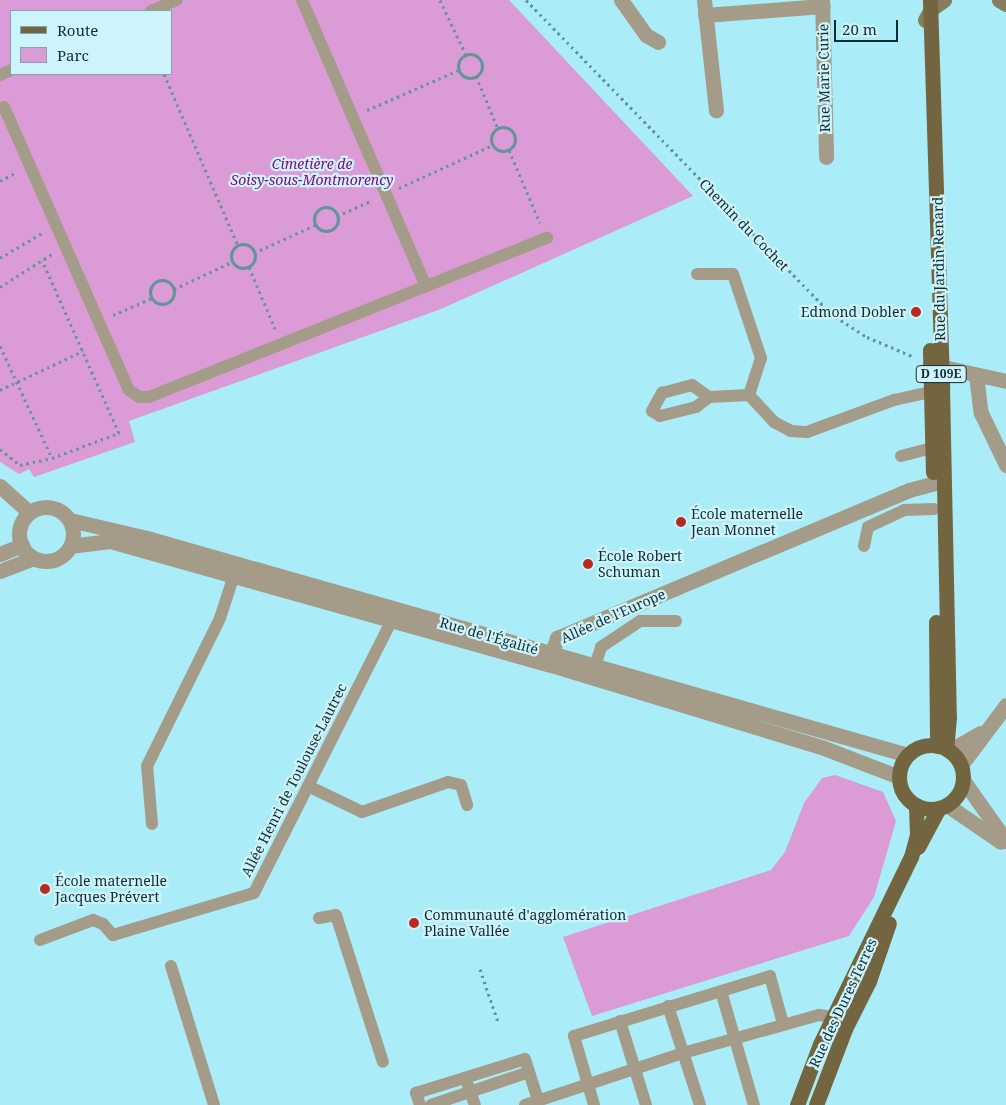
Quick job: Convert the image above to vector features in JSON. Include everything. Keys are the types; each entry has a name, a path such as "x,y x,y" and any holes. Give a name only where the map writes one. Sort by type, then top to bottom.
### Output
{"main road":[{"name":"Rue du Jardin Renard","path":"927,8 938,481 948,717 944,748"},
{"name":"Rue du Jardin Renard","path":"938,481 934,509 944,748"},
{"path":"926,746 944,748 961,765 963,780 958,795 943,806 916,805 904,793 899,777 908,755 926,746"},
{"name":"Rue des Dures Terres","path":"797,1105 833,1017 892,902 911,857 917,835 916,805"},
{"name":"Rue des Dures Terres","path":"911,857 943,806"},
{"name":"Rue des Dures Terres","path":"816,1105 844,1029 869,981 888,927 892,902"}],"street":[{"path":"621,0 646,35 658,42"},
{"path":"927,8 944,0"},
{"path":"999,0 1006,4"},
{"path":"716,110 704,7 822,3"},
{"name":"Rue Marie Curie","path":"822,3 826,157"},
{"path":"936,366 1006,381"},
{"path":"976,375 981,413 1006,465"},
{"name":"Allée de l'Europe","path":"549,659 557,638 938,481"},
{"path":"0,486 29,512"},
{"path":"0,571 34,558 50,560 66,553 70,546 73,529 70,520 56,508 38,508 29,512 19,527 22,546 34,558"},
{"name":"Rue de l'Égalité","path":"70,520 147,538 236,570 549,659 824,748 899,777"},
{"name":"Rue de l'Égalité","path":"70,546 110,542 236,570"},
{"path":"0,554 22,546"},
{"name":"Rue de l'Égalité","path":"549,659 595,666 908,755"},
{"path":"961,765 985,729 1006,705"},
{"path":"944,748 985,729"},
{"path":"963,780 1006,843"},
{"path":"943,806 1006,843"}],"lane":[{"path":"153,10 177,0"},
{"path":"302,0 426,286"},
{"path":"1,104 129,390 139,397 148,397 546,238"},
{"path":"697,274 733,274 761,358 749,395"},
{"path":"749,395 774,422 791,431 807,432 894,400 936,390"},
{"path":"709,397 749,395"},
{"path":"901,456 938,446"},
{"path":"864,546 868,527 904,510 934,509"},
{"path":"152,824 147,766 220,618 236,570"},
{"name":"Allée Henri de Toulouse-Lautrec","path":"40,940 93,920 103,924 113,935 254,893 394,616"},
{"path":"595,666 601,647 640,621 676,620"},
{"path":"308,786 362,812 448,782 461,785 467,805"},
{"path":"319,918 336,915 383,1062"},
{"path":"171,966 214,1105"},
{"path":"594,1105 574,1036 770,976 783,1024"},
{"path":"721,991 754,1105"},
{"path":"668,1006 700,1105"},
{"path":"524,1105 683,1053 819,1015 833,1017 844,1029"},
{"path":"620,1021 646,1105"},
{"path":"420,1105 416,1093 525,1059 538,1100"},
{"path":"431,1105 529,1072"},
{"path":"466,1078 475,1105"}],"path":[{"path":"440,0 466,55"},
{"name":"Chemin du Cochet","path":"526,0 830,313 868,338 936,366"},
{"path":"473,54 480,58 482,66 476,76 468,78 459,70 460,60 466,55 473,54"},
{"path":"352,116 459,70"},
{"path":"164,75 238,246"},
{"path":"476,76 498,128"},
{"path":"498,128 506,128 513,132 514,144 509,150 502,151 493,145 492,134 498,128"},
{"path":"338,216 493,145"},
{"path":"509,150 546,238"},
{"path":"315,225 314,217 322,208 329,208 338,216"},
{"path":"254,253 315,225 328,231 337,224 338,216"},
{"path":"0,258 42,232 53,254 0,287"},
{"path":"50,245 62,239"},
{"path":"246,245 254,253 254,261 248,267 241,268 232,262 231,254 238,246 246,245"},
{"path":"0,449 20,465 52,458 119,433 42,260"},
{"path":"174,289 166,281 158,281 152,286 152,298 157,303 165,304 171,300 174,289 232,262"},
{"path":"248,267 281,344"},
{"path":"99,321 152,298"},
{"path":"0,346 52,458"},
{"path":"0,390 83,351"},
{"path":"480,969 498,1022"}],"green space":[{"name":"Cimetière de Soisy-sous-Montmorency","path":"0,0 509,0 693,196 441,309 129,421 135,442 34,477 29,469 19,474 0,462"},
{"path":"835,775 883,792 896,821 874,897 849,936 592,1016 563,937 771,870 785,852 804,803 822,778"}],"place":[{"name":"Edmond Dobler","path":"916,312"},
{"name":"École maternelle Jean Monnet","path":"681,522"},
{"name":"École Robert Schuman","path":"588,564"},
{"name":"École maternelle Jacques Prévert","path":"45,889"},
{"name":"Communauté d'agglomération Plaine Vallée","path":"414,923"}]}
